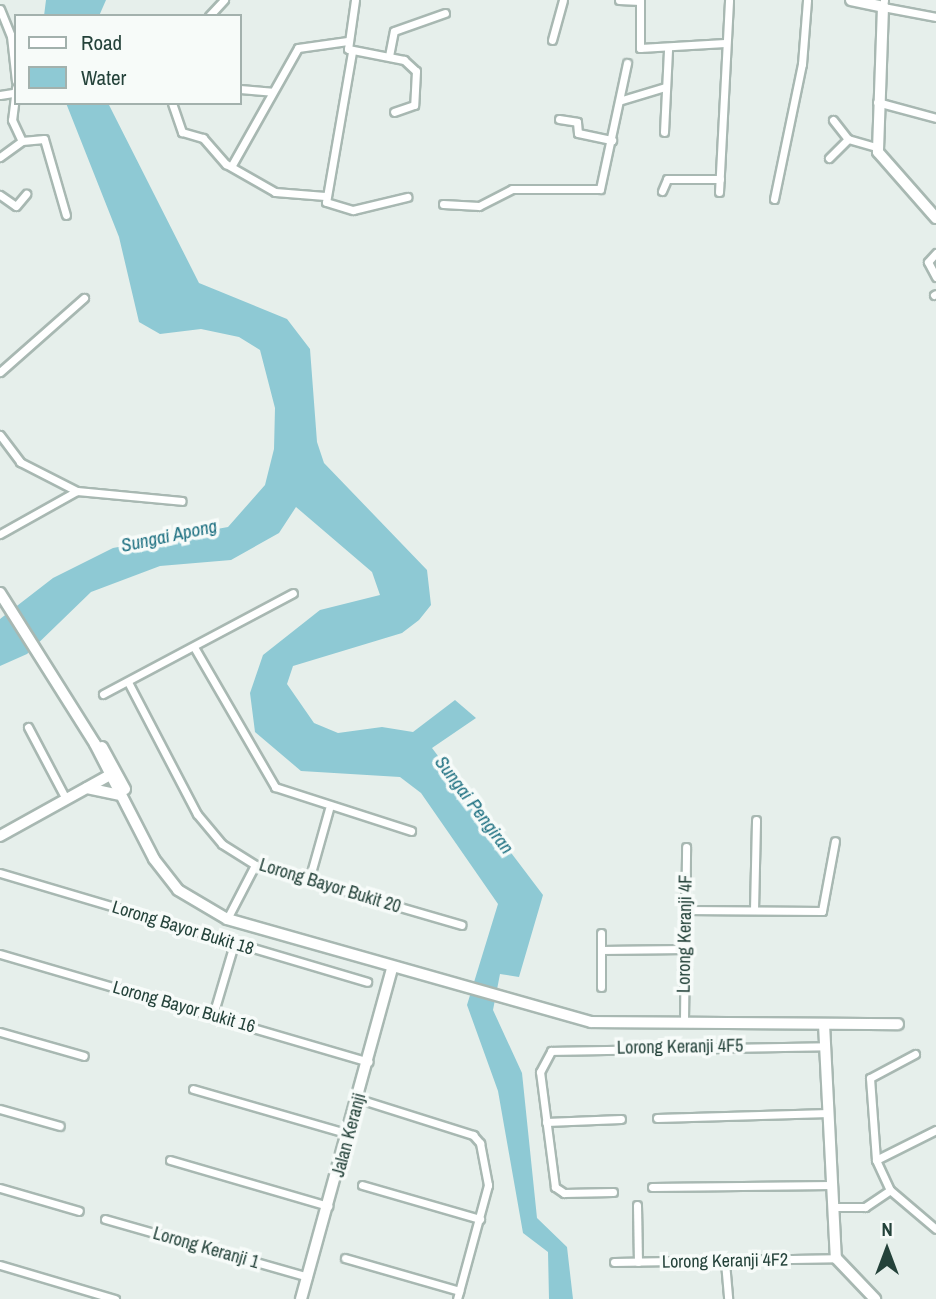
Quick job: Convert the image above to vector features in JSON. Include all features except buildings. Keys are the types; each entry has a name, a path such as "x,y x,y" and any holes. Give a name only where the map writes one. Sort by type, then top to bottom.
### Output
{"street":[{"path":"211,14 224,0"},
{"path":"355,0 348,41 352,52 325,196 332,206 353,210 407,197"},
{"path":"552,40 564,0"},
{"path":"620,0 640,0 640,48 725,43"},
{"path":"719,192 729,0"},
{"path":"774,199 802,64 807,0"},
{"path":"851,0 883,3 936,17"},
{"path":"876,147 876,102 883,3"},
{"path":"0,9 14,72"},
{"path":"389,57 394,32 445,13"},
{"path":"232,165 272,92 303,44 348,41"},
{"path":"664,132 668,48"},
{"path":"352,52 389,57 416,71 414,105 403,114 394,112"},
{"path":"443,204 479,206 512,189 600,189 622,100 627,63"},
{"path":"622,100 665,87"},
{"path":"242,89 272,92"},
{"path":"0,96 14,90 12,120 22,141"},
{"path":"876,102 936,118"},
{"path":"173,105 182,132 203,138 218,159 275,192 325,196"},
{"path":"559,119 577,122 578,133 612,140"},
{"path":"833,120 848,139 876,147 936,218"},
{"path":"0,157 22,141 44,139 66,215"},
{"path":"829,158 848,139"},
{"path":"662,191 667,179 720,179"},
{"path":"0,195 16,206 26,194"},
{"path":"936,253 928,262 936,277"},
{"path":"0,372 84,298"},
{"path":"0,435 20,462 77,491 182,501"},
{"path":"0,534 77,491"},
{"path":"103,694 293,593"},
{"path":"3,598 47,663 178,890 227,919 392,969 591,1022 684,1020 898,1024"},
{"path":"194,647 266,778 329,809 411,831"},
{"name":"Lorong Bayor Bukit 20","path":"128,682 197,814 222,844 255,865 461,925"},
{"path":"28,727 66,799"},
{"path":"86,788 100,769 97,747"},
{"path":"97,747 108,755 124,800"},
{"path":"0,834 110,775"},
{"path":"86,788 106,788 124,800"},
{"path":"309,880 329,809"},
{"path":"754,910 756,820"},
{"path":"685,910 822,911 835,841"},
{"name":"Lorong Keranji 4F","path":"684,1020 686,847"},
{"path":"227,919 255,865"},
{"name":"Lorong Bayor Bukit 18","path":"0,873 367,982"},
{"path":"601,933 601,987"},
{"path":"213,1015 234,944"},
{"path":"601,950 685,949"},
{"name":"Lorong Bayor Bukit 16","path":"0,954 369,1062"},
{"name":"Jalan Keranji","path":"301,1299 350,1134 392,969"},
{"path":"824,1024 833,1207 839,1263 875,1299"},
{"path":"0,1032 85,1056"},
{"name":"Lorong Keranji 4F5","path":"546,1122 541,1062 558,1048 824,1046"},
{"path":"915,1054 870,1078 876,1160 888,1187 932,1220 936,1229"},
{"path":"193,1089 350,1134"},
{"path":"345,1258 458,1295 480,1219 488,1175 477,1138 359,1099"},
{"path":"0,1108 60,1126"},
{"path":"656,1118 829,1112"},
{"path":"613,1192 558,1191 546,1122 621,1119"},
{"path":"876,1160 936,1130"},
{"path":"170,1160 329,1206"},
{"path":"362,1185 480,1219"},
{"path":"652,1187 832,1185"},
{"path":"833,1207 864,1206 888,1187"},
{"path":"0,1188 79,1211"},
{"path":"637,1205 638,1262"},
{"name":"Lorong Keranji 1","path":"105,1219 307,1276"},
{"name":"Lorong Keranji 4F2","path":"614,1262 839,1263"},
{"path":"724,1262 728,1299"},
{"path":"0,1265 116,1299"}],"water":[{"path":"46,0 106,0 100,14 44,14"},
{"name":"Sungai Pengiran","path":"67,105 109,105 199,283 287,319 310,349 317,442 324,463 427,570 431,605 419,620 402,633 293,666 287,684 314,723 338,733 382,727 413,732 455,700 476,718 432,748 543,895 519,977 500,974 493,1010 522,1073 537,1218 567,1247 573,1299 549,1299 548,1252 523,1233 498,1091 467,1005 498,904 421,793 400,777 301,771 255,732 250,693 263,655 320,610 380,595 372,572 296,507 279,533 231,560 160,566 91,592 27,654 0,666 0,619 53,578 113,548 228,527 265,485 274,449 275,408 260,350 239,337 201,329 160,334 139,322 119,237"}],"water label":[{"name":"Sungai Apong","path":"169,536"}]}
